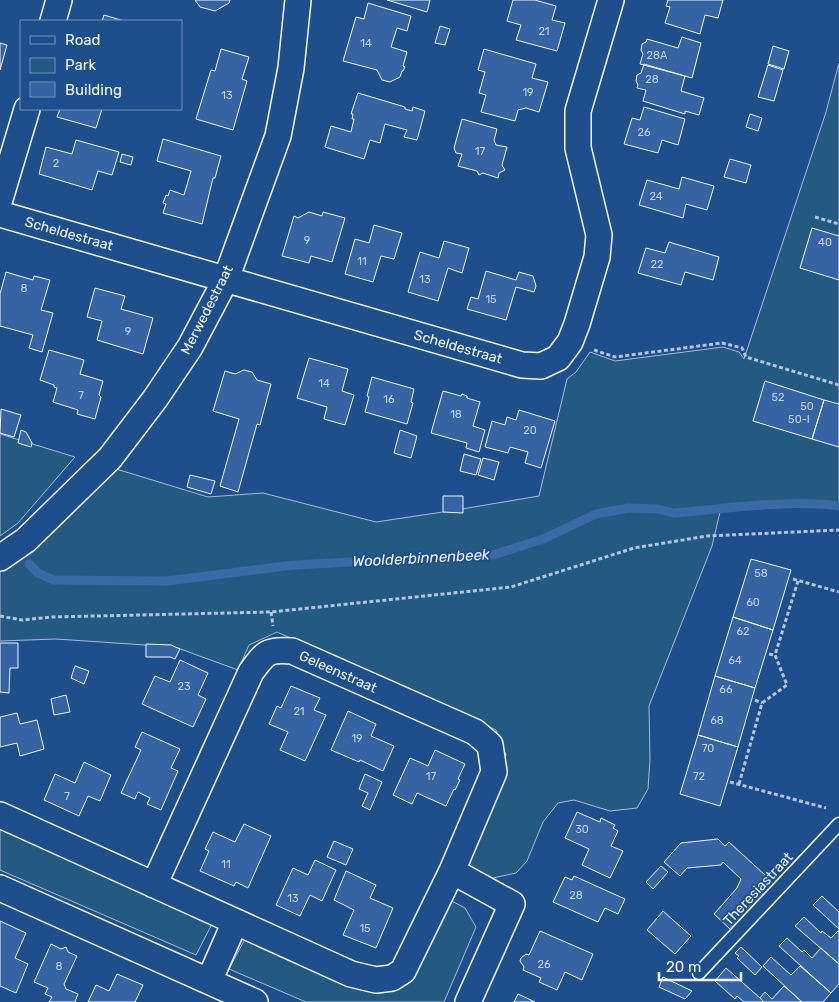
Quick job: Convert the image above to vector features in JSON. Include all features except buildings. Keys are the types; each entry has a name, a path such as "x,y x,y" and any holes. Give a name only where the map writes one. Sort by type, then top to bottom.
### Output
{"street":[{"path":"53,20 59,0"},
{"name":"Merwedestraat","path":"0,558 26,540 110,458 155,399 190,347 226,279 278,136 291,68 298,0"},
{"name":"Scheldestraat","path":"0,214 522,365 541,366 558,358 570,342 597,257 599,236 578,148 578,111 611,0"},
{"path":"0,199 27,110"},
{"name":"Geleenstraat","path":"0,815 235,922 351,974 376,980 392,978 403,971 452,872 494,772 490,745 475,732 292,651 276,650 263,656 251,672 154,885"},
{"path":"452,872 512,904 468,1002"},
{"path":"0,888 255,1002"},
{"path":"210,981 235,922"}],"lane":[{"name":"Theresiastraat","path":"699,973 839,824"}],"path":[{"path":"815,217 839,224"},
{"path":"570,342 615,357 722,343 742,348 746,357 839,385"},
{"path":"0,616 22,620 52,617 271,612 511,587 634,548 707,536 839,530"},
{"path":"793,579 839,592"},
{"path":"739,784 762,703 787,685 776,655 798,580"},
{"path":"769,654 776,655"},
{"path":"755,700 762,703"},
{"path":"730,782 830,809"}],"green space":[{"path":"839,63 839,504 721,508 712,546 649,706 650,759 648,789 637,808 610,811 574,800 558,803 543,822 527,861 516,873 493,878 460,866 506,755 496,730 277,632 249,645 238,670 175,647 56,639 0,641 0,571 39,545 81,498 113,468 208,497 263,493 376,522 539,496 567,379 576,372 590,352 615,361 723,347 739,352 744,359 826,112"},
{"path":"0,434 75,457 18,523 0,536"},
{"path":"0,829 213,922 196,955 0,870"},
{"path":"446,898 465,908 476,927 444,1002 306,1002 229,969 246,937 387,989"}],"waterway":[{"name":"Woolderbinnenbeek","path":"29,564 38,573 53,580 167,581 294,565 493,555 543,539 596,514 628,508 658,509 673,513 778,504 839,506"}]}
